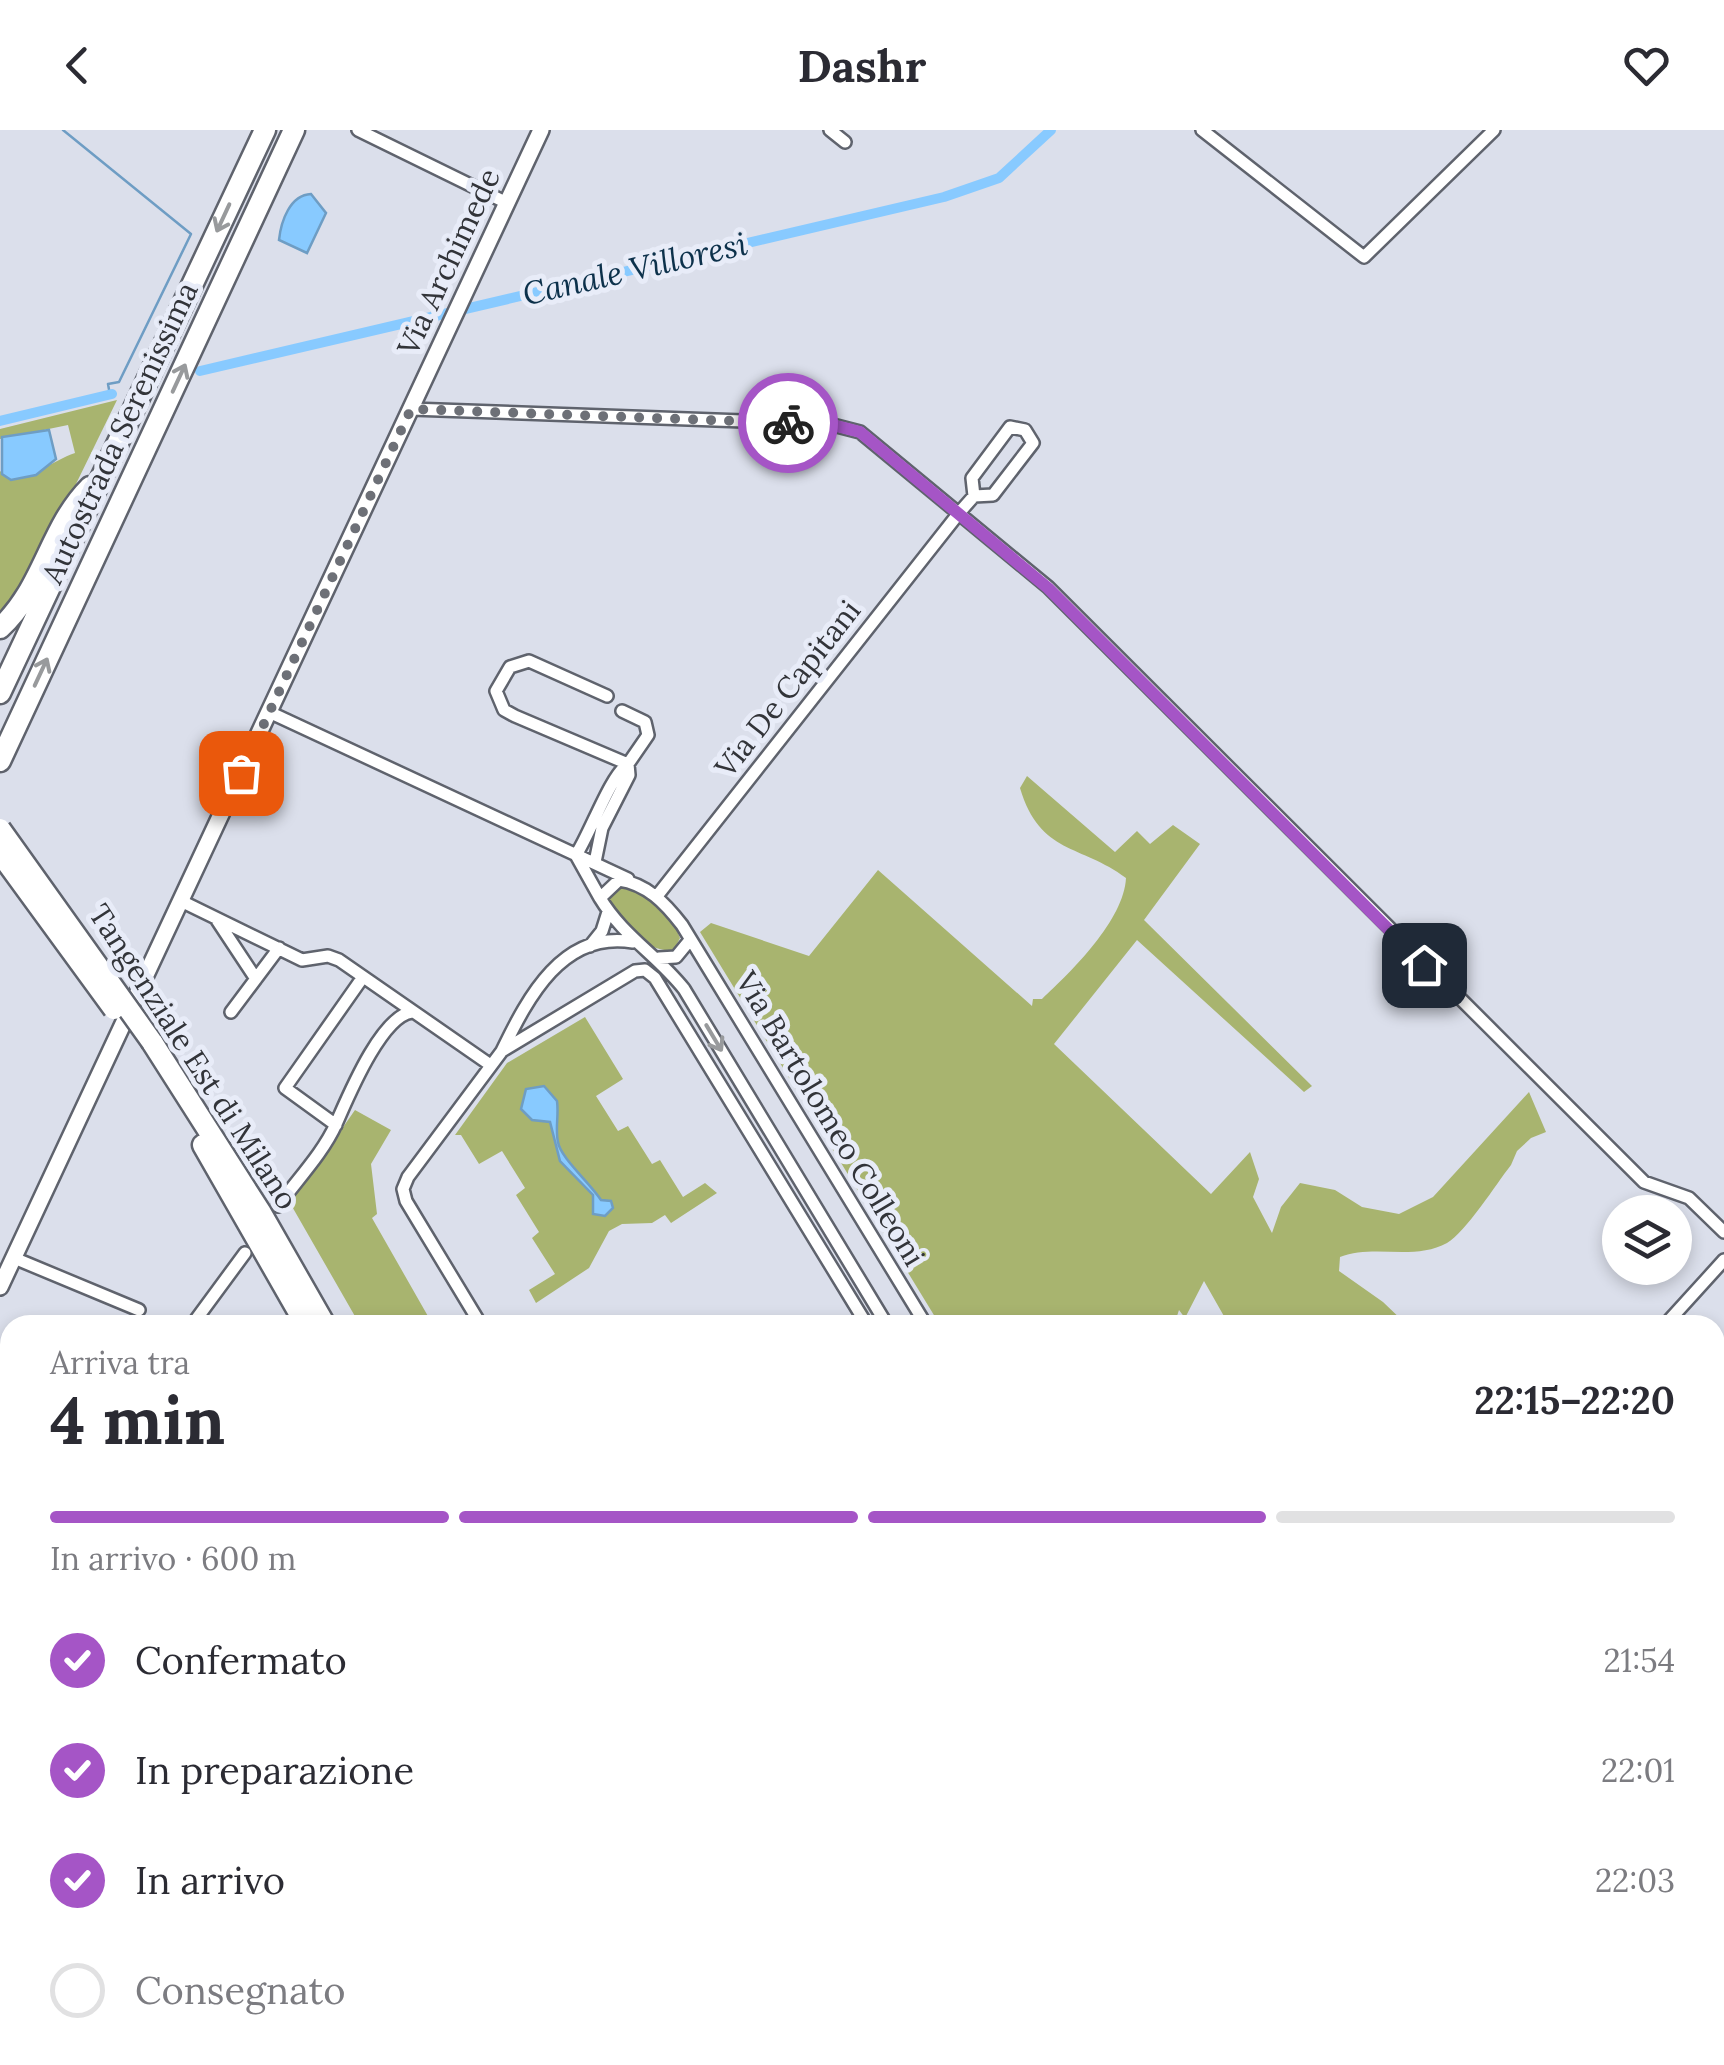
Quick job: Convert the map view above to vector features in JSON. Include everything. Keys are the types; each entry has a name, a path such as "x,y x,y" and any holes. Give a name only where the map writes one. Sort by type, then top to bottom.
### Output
{"highway":[{"name":"Autostrada Serenissima","path":"0,693 265,130"},
{"name":"Autostrada Serenissima","path":"0,760 294,130"},
{"path":"0,628 32,593 72,505 102,475"},
{"name":"Tangenziale Est di Milano","path":"0,829 261,1213 318,1315"},
{"name":"Tangenziale Est di Milano","path":"0,853 148,1046 300,1315"}],"street":[{"path":"358,130 507,203"},
{"name":"Via Archimede","path":"0,1287 541,130"},
{"path":"830,130 845,142"},
{"path":"1202,130 1364,257 1494,130"},
{"path":"411,409 829,424 860,432 1048,588 1644,1182 1689,1198 1723,1229"},
{"path":"1010,427 1024,430 1032,443 992,495 974,496 972,478 1010,427"},
{"name":"Via De Capitani","path":"657,896 974,496"},
{"path":"608,696 528,660 510,666 496,691 504,710 514,716 628,764"},
{"path":"576,856 594,828 617,771 628,764 648,735 645,722 622,711"},
{"path":"270,712 632,882"},
{"path":"595,862 602,828 629,775 628,764"},
{"name":"Via Bartolomeo Colleoni","path":"576,856 608,912 634,942 659,958 684,989 881,1315"},
{"path":"600,898 619,880 632,882"},
{"name":"Via Bartolomeo Colleoni","path":"632,882 657,896 690,940 920,1315"},
{"path":"181,901 302,960 328,956 340,960 489,1064"},
{"path":"590,946 602,932 608,912"},
{"path":"215,918 256,979"},
{"path":"475,1315 406,1201 403,1189 502,1050 536,984 548,971 590,946 614,939 634,942"},
{"path":"659,958 676,957 690,940"},
{"path":"231,1012 279,948"},
{"path":"502,1050 636,971 645,970 656,978 861,1315"},
{"path":"336,1125 285,1088 363,977"},
{"path":"278,1206 336,1125 345,1096 376,1048 397,1018 412,1012"},
{"path":"199,1315 245,1253"},
{"path":"14,1258 140,1310"},
{"path":"1674,1315 1724,1260"}],"green space":[{"path":"117,400 21,595 0,614 0,471 11,480 20,478 75,453 68,425 0,439 0,429"},
{"path":"1027,776 1115,852 1137,831 1150,844 1173,825 1200,844 1144,920 1312,1086 1304,1092 1137,940 1054,1044 1211,1194 1250,1152 1259,1179 1253,1197 1272,1233 1281,1207 1300,1183 1335,1190 1362,1207 1399,1214 1433,1197 1529,1092 1546,1132 1531,1138 1517,1151 1511,1165 1455,1237 1421,1251 1366,1252 1340,1257 1339,1271 1397,1315 1223,1315 1204,1281 1187,1315 1179,1310 1177,1315 934,1315 700,932 711,923 809,956 878,870 1032,1006 1033,999 1042,999 1094,944 1116,911 1126,878 1050,837 1028,810 1020,788"},
{"path":"619,884 638,890 664,912 680,938 674,950 644,942 621,918 607,901 608,893"},
{"path":"585,1017 623,1079 596,1096 618,1131 628,1126 652,1164 660,1160 683,1197 705,1183 717,1193 671,1223 665,1215 652,1223 622,1224 609,1231 589,1268 536,1303 529,1290 555,1274 532,1238 539,1232 516,1195 525,1188 502,1151 479,1164 461,1135 455,1135 507,1063"},
{"path":"355,1110 391,1130 371,1164 377,1214 372,1218 427,1315 354,1315 290,1203"}],"water":[{"path":"311,194 326,213 307,253 279,240 284,217 292,204"},
{"path":"49,430 56,459 36,475 11,480 2,474 2,437"},
{"path":"544,1086 557,1101 560,1148 601,1200 611,1201 613,1208 605,1216 593,1214 593,1195 560,1161 550,1122 532,1120 521,1109 526,1089"}],"waterway":[{"path":"63,130 191,234 119,382 108,384 110,395"},
{"name":"Canale Villoresi","path":"200,371 944,197 999,178 1051,130"},
{"name":"Canale Villoresi","path":"0,421 112,394"}],"way so far":[{"path":"241,773 411,409 788,423"}],"route":[{"path":"788,423 829,424 860,432 1048,588 1424,965"}]}
